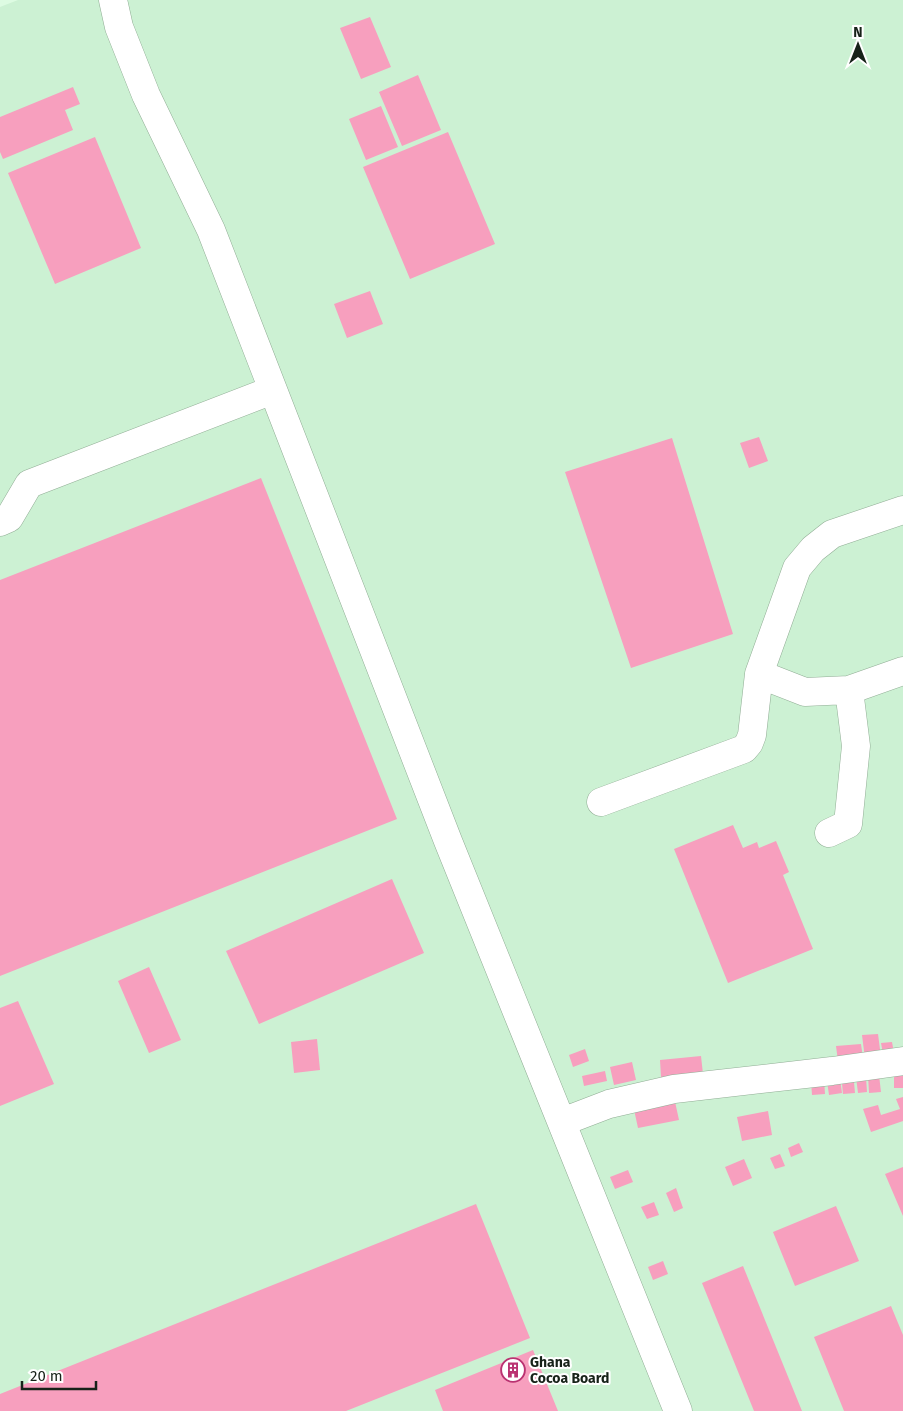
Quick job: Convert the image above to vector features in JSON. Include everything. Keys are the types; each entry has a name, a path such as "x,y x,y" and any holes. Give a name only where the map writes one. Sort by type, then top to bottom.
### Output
{"street":[{"path":"99,0 119,27"},
{"path":"113,0 119,27 146,94 211,230 448,841 678,1411"},
{"path":"0,522 9,518 29,484 273,390"},
{"path":"601,802 744,749 749,743 752,734 759,674 797,568 813,549 832,534 903,510"},
{"path":"759,674 805,692 849,690 903,671"},
{"path":"829,833 848,824 856,746 849,690"},
{"path":"562,1122 609,1104 674,1089 903,1061"}],"shaded area":[{"path":"18,0 903,0 903,1411 0,1411 0,7"}],"building":[{"path":"370,17 391,67 361,79 340,28"},
{"path":"418,75 441,130 402,146 379,92"},
{"path":"73,87 80,104 65,110 73,130 3,159 0,152 0,117"},
{"path":"381,106 398,147 366,160 349,119"},
{"path":"448,132 495,244 410,279 363,167"},
{"path":"95,137 141,248 55,284 8,173"},
{"path":"370,291 383,324 347,338 334,304"},
{"path":"759,437 768,461 749,468 740,443"},
{"path":"672,438 733,634 631,668 565,472"},
{"path":"261,478 397,819 0,976 0,580"},
{"path":"733,825 743,848 757,842 759,848 776,841 789,872 783,875 813,949 728,983 674,849"},
{"path":"392,879 424,953 259,1024 226,951"},
{"path":"149,967 181,1040 149,1053 118,981"},
{"path":"18,1001 54,1084 0,1106 0,1008"},
{"path":"878,1034 881,1057 865,1059 862,1035"},
{"path":"317,1039 320,1070 294,1073 291,1042"},
{"path":"892,1042 894,1053 883,1054 881,1043"},
{"path":"861,1044 863,1058 838,1061 836,1046"},
{"path":"585,1049 589,1061 573,1067 569,1055"},
{"path":"701,1056 703,1074 661,1077 660,1060"},
{"path":"632,1062 636,1080 614,1085 610,1067"},
{"path":"605,1071 607,1081 584,1086 582,1076"},
{"path":"853,1072 855,1093 843,1094 841,1073"},
{"path":"894,1073 903,1073 903,1088 894,1088"},
{"path":"868,1075 879,1075 881,1092 869,1093"},
{"path":"856,1077 866,1077 867,1092 858,1093"},
{"path":"824,1079 825,1094 812,1095 811,1081"},
{"path":"840,1079 842,1093 829,1095 827,1081"},
{"path":"674,1097 679,1120 638,1128 633,1105"},
{"path":"903,1097 903,1121 871,1132 863,1109 878,1105 881,1115 900,1109 896,1099"},
{"path":"768,1111 772,1135 742,1141 737,1117"},
{"path":"799,1143 803,1152 791,1157 788,1148"},
{"path":"780,1154 785,1166 775,1169 770,1158"},
{"path":"744,1159 752,1178 733,1186 725,1167"},
{"path":"903,1167 903,1216 885,1174"},
{"path":"628,1170 633,1182 615,1189 610,1177"},
{"path":"676,1188 683,1208 674,1212 666,1193"},
{"path":"654,1202 659,1215 647,1219 641,1207"},
{"path":"476,1204 530,1338 346,1411 0,1411 0,1394"},
{"path":"836,1206 859,1261 795,1286 773,1232"},
{"path":"663,1261 668,1274 653,1280 648,1267"},
{"path":"743,1266 802,1411 754,1411 702,1283"},
{"path":"891,1306 903,1335 903,1411 844,1411 814,1337"},
{"name":"Ghana Cocoa Board","path":"533,1350 558,1411 443,1411 435,1390"}],"place":[{"name":"Ghana Cocoa Board","path":"513,1370"}]}
